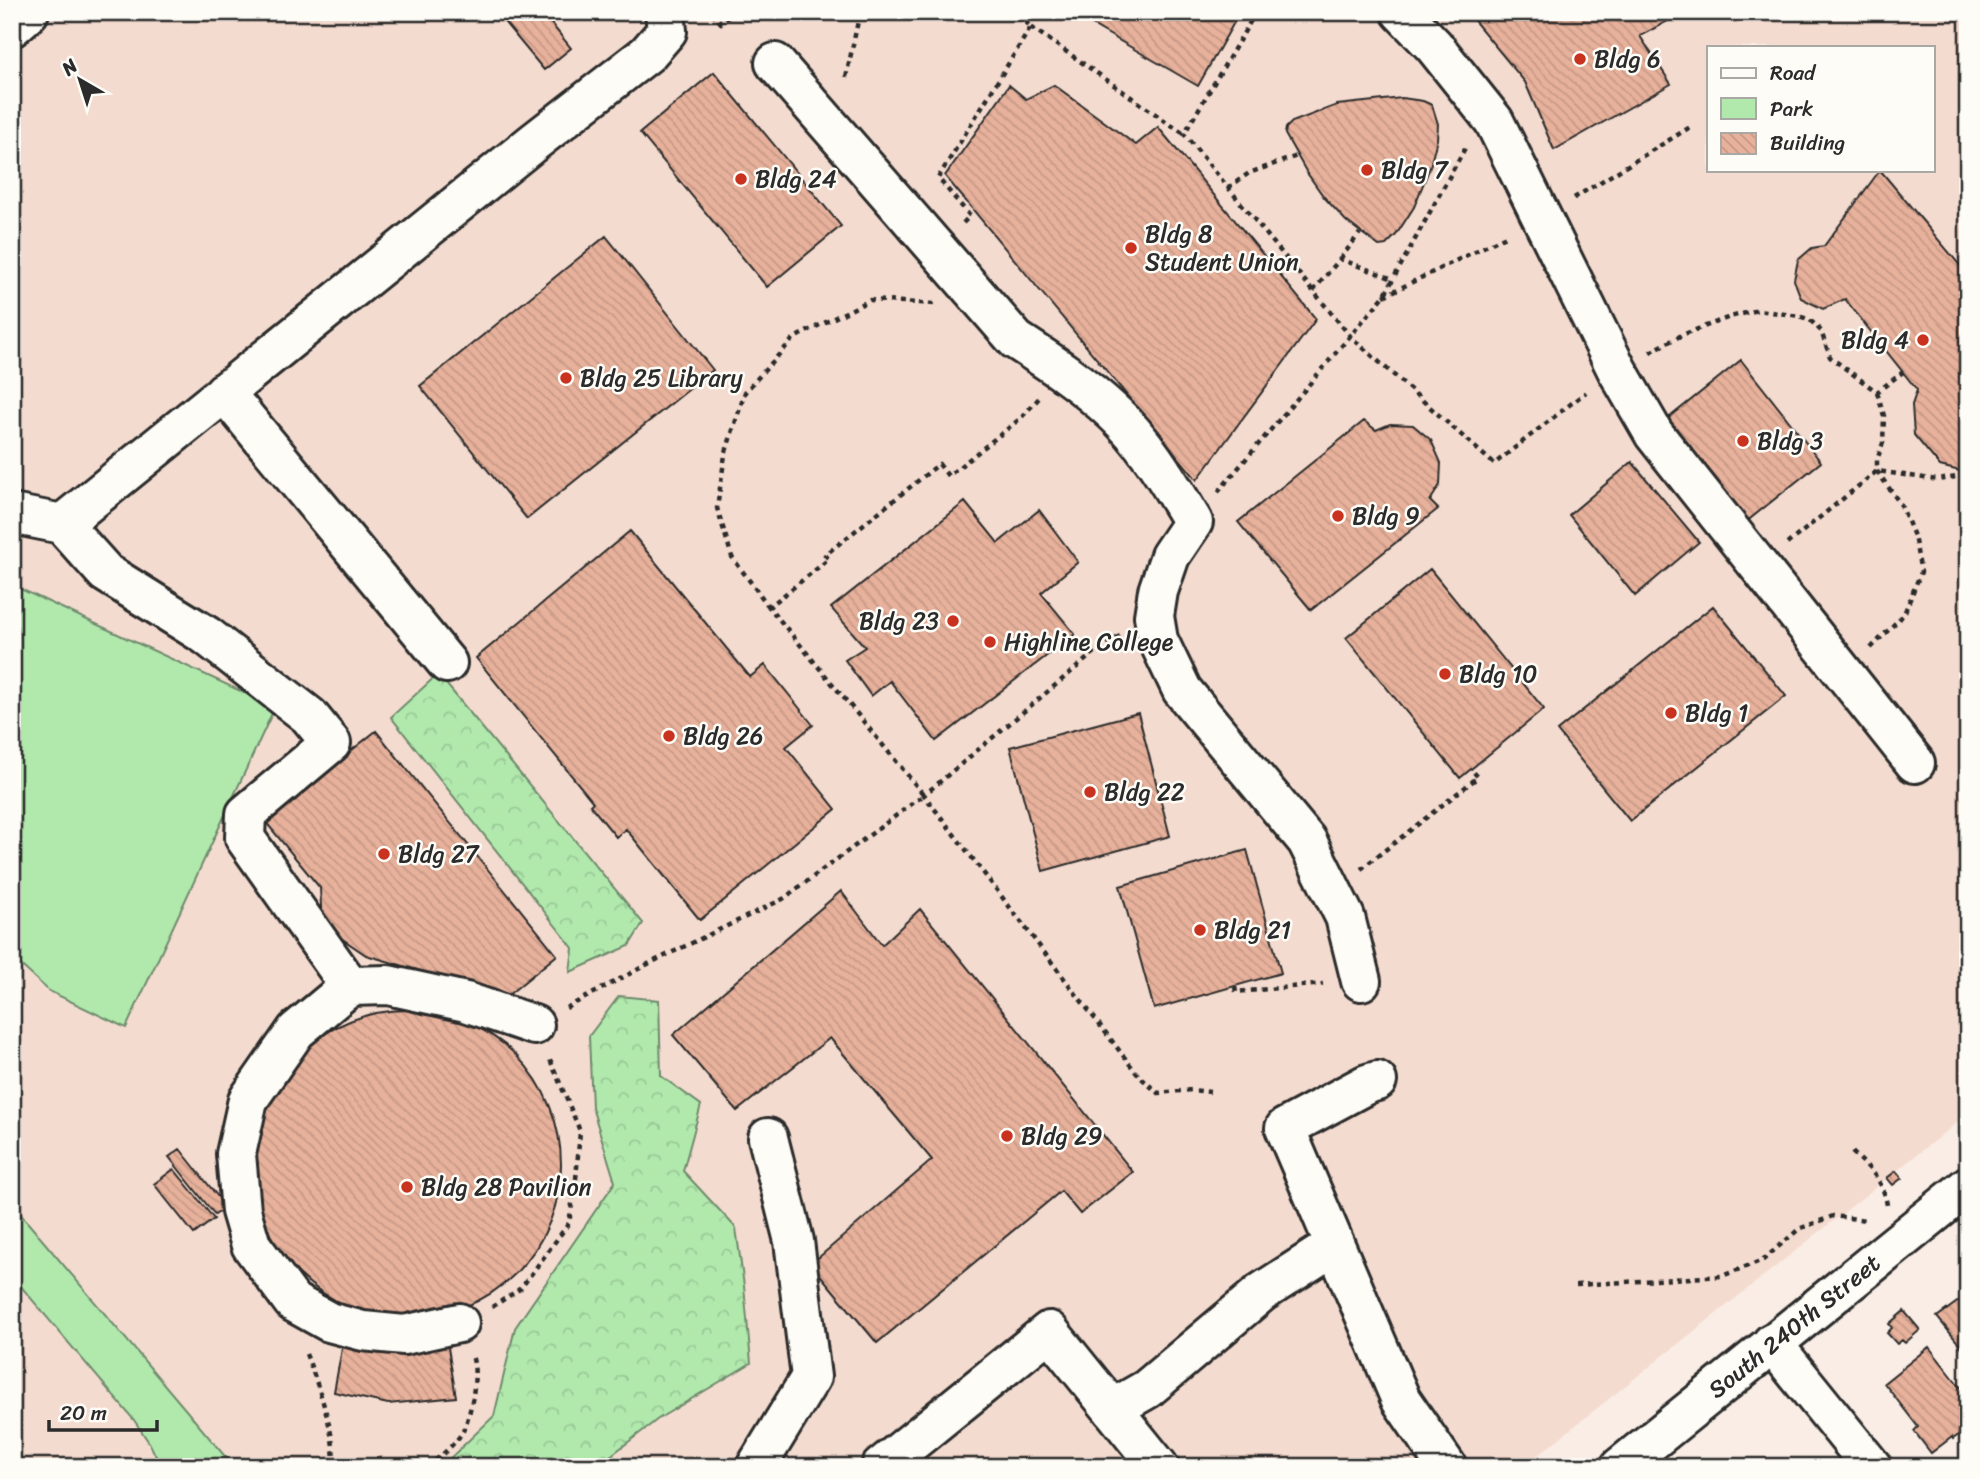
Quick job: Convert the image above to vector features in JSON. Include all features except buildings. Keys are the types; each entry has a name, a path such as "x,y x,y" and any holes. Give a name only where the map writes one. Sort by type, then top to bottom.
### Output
{"main road":[{"path":"12,27 29,12"},
{"path":"62,524 534,142 647,54 667,32 665,12"},
{"path":"1401,12 1434,46 1494,121 1616,370 1654,434 1915,762"},
{"path":"775,63 1016,340 1064,371 1114,413 1136,438 1193,522 1170,556 1158,591 1154,616 1158,640 1182,690 1307,841 1345,917 1361,981"},
{"path":"224,392 447,663"},
{"path":"12,514 62,524 106,573 207,636 309,716 331,743 246,814 245,838 350,986"},
{"path":"460,1323 404,1335 363,1331 329,1322 293,1302 251,1245 241,1211 236,1154 248,1100 296,1031 350,986 388,985 466,1002 534,1025"},
{"path":"1377,1081 1285,1128 1401,1400 1447,1467"},
{"path":"756,1467 811,1377 794,1241 768,1138"},
{"name":"South 240th Street","path":"1620,1467 1968,1186"},
{"path":"1112,1409 1147,1389 1262,1292 1335,1245"},
{"path":"881,1467 1049,1331 1159,1467"},
{"path":"1772,1343 1872,1467"}],"path":[{"path":"712,12 721,23 734,12"},
{"path":"846,77 860,12"},
{"path":"1015,12 1031,27 1184,134 1351,337 1494,464 1616,370 1682,335 1758,310 1810,320 1821,331 1830,357 1877,392 1884,416 1883,443 1877,460 1877,471 1901,505 1914,536 1921,572 1903,614 1882,639 1843,672"},
{"path":"1184,134 1256,12"},
{"path":"935,248 970,216 938,178 1031,27"},
{"path":"1193,522 1384,296 1486,111"},
{"path":"1384,296 1541,219 1692,126"},
{"path":"1228,188 1248,173 1297,156"},
{"path":"1313,291 1360,233"},
{"path":"1340,259 1393,279"},
{"path":"937,304 870,300 793,338 745,392 725,456 717,508 732,557 769,607 924,795 1138,1075 1158,1093 1191,1090 1210,1093"},
{"path":"769,607 829,559 825,555 939,464 948,476 1000,435 1021,418 1064,371"},
{"path":"1877,392 1903,372"},
{"path":"1759,566 1877,471 1938,480 1968,475"},
{"path":"428,1467 463,1432 472,1397 475,1364 460,1323 492,1307 521,1287 569,1223 580,1131 534,1025 646,965 783,899 924,795 1101,647 1154,616"},
{"path":"1329,885 1363,868 1479,777 1471,769"},
{"path":"1234,986 1236,992 1361,981"},
{"path":"1852,1152 1877,1176 1884,1188 1887,1206"},
{"path":"1576,1285 1722,1276 1763,1260 1799,1229 1833,1216 1867,1220"},
{"path":"293,1302 297,1333 314,1374 328,1422 334,1461 332,1467"}],"shaded area":[{"name":"Highline College","path":"12,12 1968,12 1968,1114 1523,1467 12,1467"}],"green space":[{"path":"12,585 275,707 126,1028 49,991 12,957"},
{"path":"438,674 643,923 629,946 570,972 573,948 391,717"},
{"path":"619,996 659,1000 661,1076 701,1105 683,1171 736,1228 751,1363 658,1419 596,1467 441,1467 494,1416 515,1328 615,1182 592,1107 589,1036"},
{"path":"12,1204 234,1467 161,1467 134,1420 12,1276"}],"place":[{"name":"Bldg 6","path":"1580,59"},
{"name":"Bldg 7","path":"1367,170"},
{"name":"Bldg 24","path":"741,179"},
{"name":"Bldg 8 Student Union","path":"1131,248"},
{"name":"Bldg 4","path":"1923,340"},
{"name":"Bldg 25 Library","path":"566,378"},
{"name":"Bldg 3","path":"1743,441"},
{"name":"Bldg 9","path":"1338,516"},
{"name":"Bldg 23","path":"953,621"},
{"name":"Highline College","path":"990,642"},
{"name":"Bldg 10","path":"1445,674"},
{"name":"Bldg 1","path":"1671,713"},
{"name":"Bldg 26","path":"669,736"},
{"name":"Bldg 22","path":"1090,792"},
{"name":"Bldg 27","path":"384,854"},
{"name":"Bldg 21","path":"1200,930"},
{"name":"Bldg 29","path":"1007,1136"},
{"name":"Bldg 28 Pavilion","path":"407,1187"}]}
